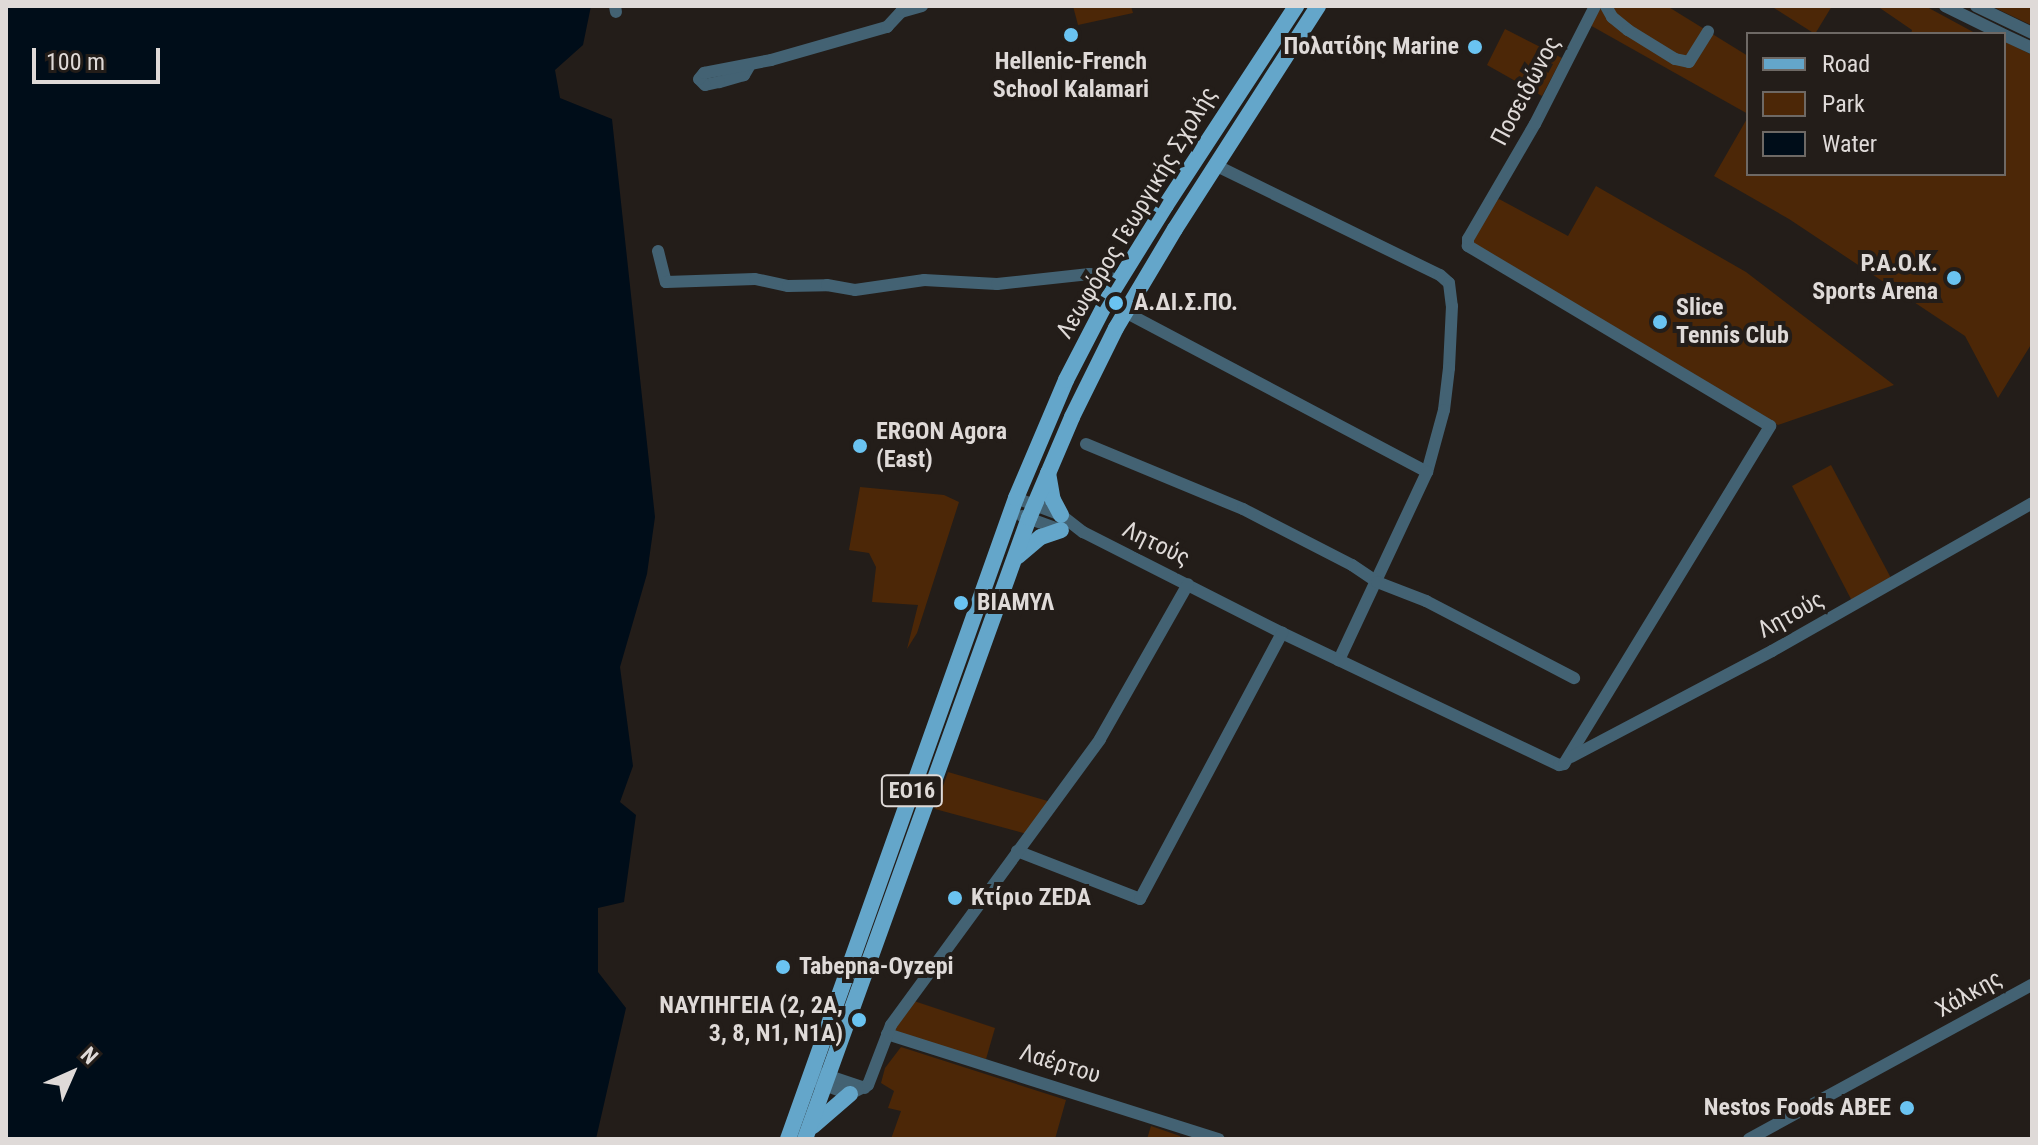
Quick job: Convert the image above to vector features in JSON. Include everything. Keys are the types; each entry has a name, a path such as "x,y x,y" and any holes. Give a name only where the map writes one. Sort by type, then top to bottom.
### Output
{"main road":[{"name":"Λεωφόρος Γεωργικής Σχολής","path":"806,1136 818,1078 1014,505 1077,357 1119,280 1296,6"},
{"name":"Λεωφόρος Γεωργικής Σχολής","path":"1048,473 1091,377 1125,312 1318,6"},
{"name":"ΕΟ16","path":"1014,560 1048,473"},
{"path":"1014,560 1061,522 1048,473"},
{"name":"Λεωφόρος Γεωργικής Σχολής","path":"788,1139 818,1078 1014,560"},
{"path":"806,1136 828,1110 858,1091"}],"street":[{"path":"750,65 887,27 901,12 922,6"},
{"name":"Ποσειδώνος","path":"1568,758 1770,424 1470,248 1468,239 1495,196 1595,6"},
{"path":"1606,6 1612,17 1628,30 1675,59 1689,62 1708,31"},
{"path":"1945,6 1999,32"},
{"path":"1976,6 2032,33"},
{"path":"2006,35 2032,48"},
{"path":"1215,165 1440,275 1449,283 1452,306 1449,368 1444,410 1427,472 1339,660"},
{"path":"658,251 666,282 755,279 788,286 827,285 855,290 924,280 997,284 1089,274 1119,280"},
{"path":"1125,312 1427,472"},
{"path":"1086,444 1243,509 1352,565 1377,582 1426,601 1574,678"},
{"name":"Λητούς","path":"1014,505 1083,532 1282,633 1559,765 1772,651 2032,503"},
{"path":"818,1078 858,1091 887,1034 1100,739 1188,584"},
{"path":"1017,851 1140,899 1282,633"},
{"name":"Χάλκης","path":"1749,1139 2032,985"},
{"name":"Λαέρτου","path":"887,1034 1219,1139"}],"green space":[{"path":"1073,6 1131,6 1133,13 1078,25"},
{"path":"1597,6 1667,6 1746,55 1746,113 1588,24"},
{"path":"1832,6 1816,32 1774,8"},
{"path":"1877,6 1927,7 1973,32 1912,32"},
{"path":"1991,6 2032,6 2031,25"},
{"path":"1505,29 1562,58 1542,96 1487,65"},
{"name":"P.A.O.K. Sports Arena","path":"2006,42 2032,55 2032,343 1998,398 1965,336 1789,219 1714,176 1746,120 1746,176 2006,176"},
{"name":"Slice Tennis Club","path":"1596,186 1746,272 1894,385 1778,425 1464,242 1488,207 1499,199 1568,236"},
{"path":"1831,465 1892,580 1852,601 1792,486"},
{"path":"860,487 944,495 959,502 917,633 907,649 918,605 872,602 876,567 869,553 849,550"},
{"path":"948,772 1051,802 1027,834 935,809"},
{"path":"914,1001 995,1028 986,1059 893,1032"},
{"path":"901,1047 1066,1100 1055,1139 891,1139 901,1111 888,1108 894,1091 881,1083 885,1068"},
{"path":"1151,1126 1180,1136 1180,1139 1147,1139"}],"water":[{"path":"6,6 591,6 583,45 555,70 560,98 612,119 655,517 647,574 620,667 633,766 620,802 636,815 624,902 598,908 598,972 626,1008 596,1139 6,1139"}],"place":[{"name":"Hellenic-French School Kalamari","path":"1071,35"},
{"name":"Πολατίδης Marine","path":"1475,47"},
{"name":"P.A.O.K. Sports Arena","path":"1954,278"},
{"name":"Α.ΔΙ.Σ.ΠΟ.","path":"1116,303"},
{"name":"Slice Tennis Club","path":"1660,322"},
{"name":"ERGON Agora (East)","path":"860,446"},
{"name":"ΒΙΑΜΥΛ","path":"961,603"},
{"name":"Κτίριο ZEDA","path":"955,898"},
{"name":"Tabepna-Oyzepi","path":"783,967"},
{"name":"ΝΑΥΠΗΓΕΙΑ (2, 2Α, 3, 8, Ν1, Ν1Α)","path":"859,1020"},
{"name":"Nestos Foods ABEE","path":"1907,1108"}]}
